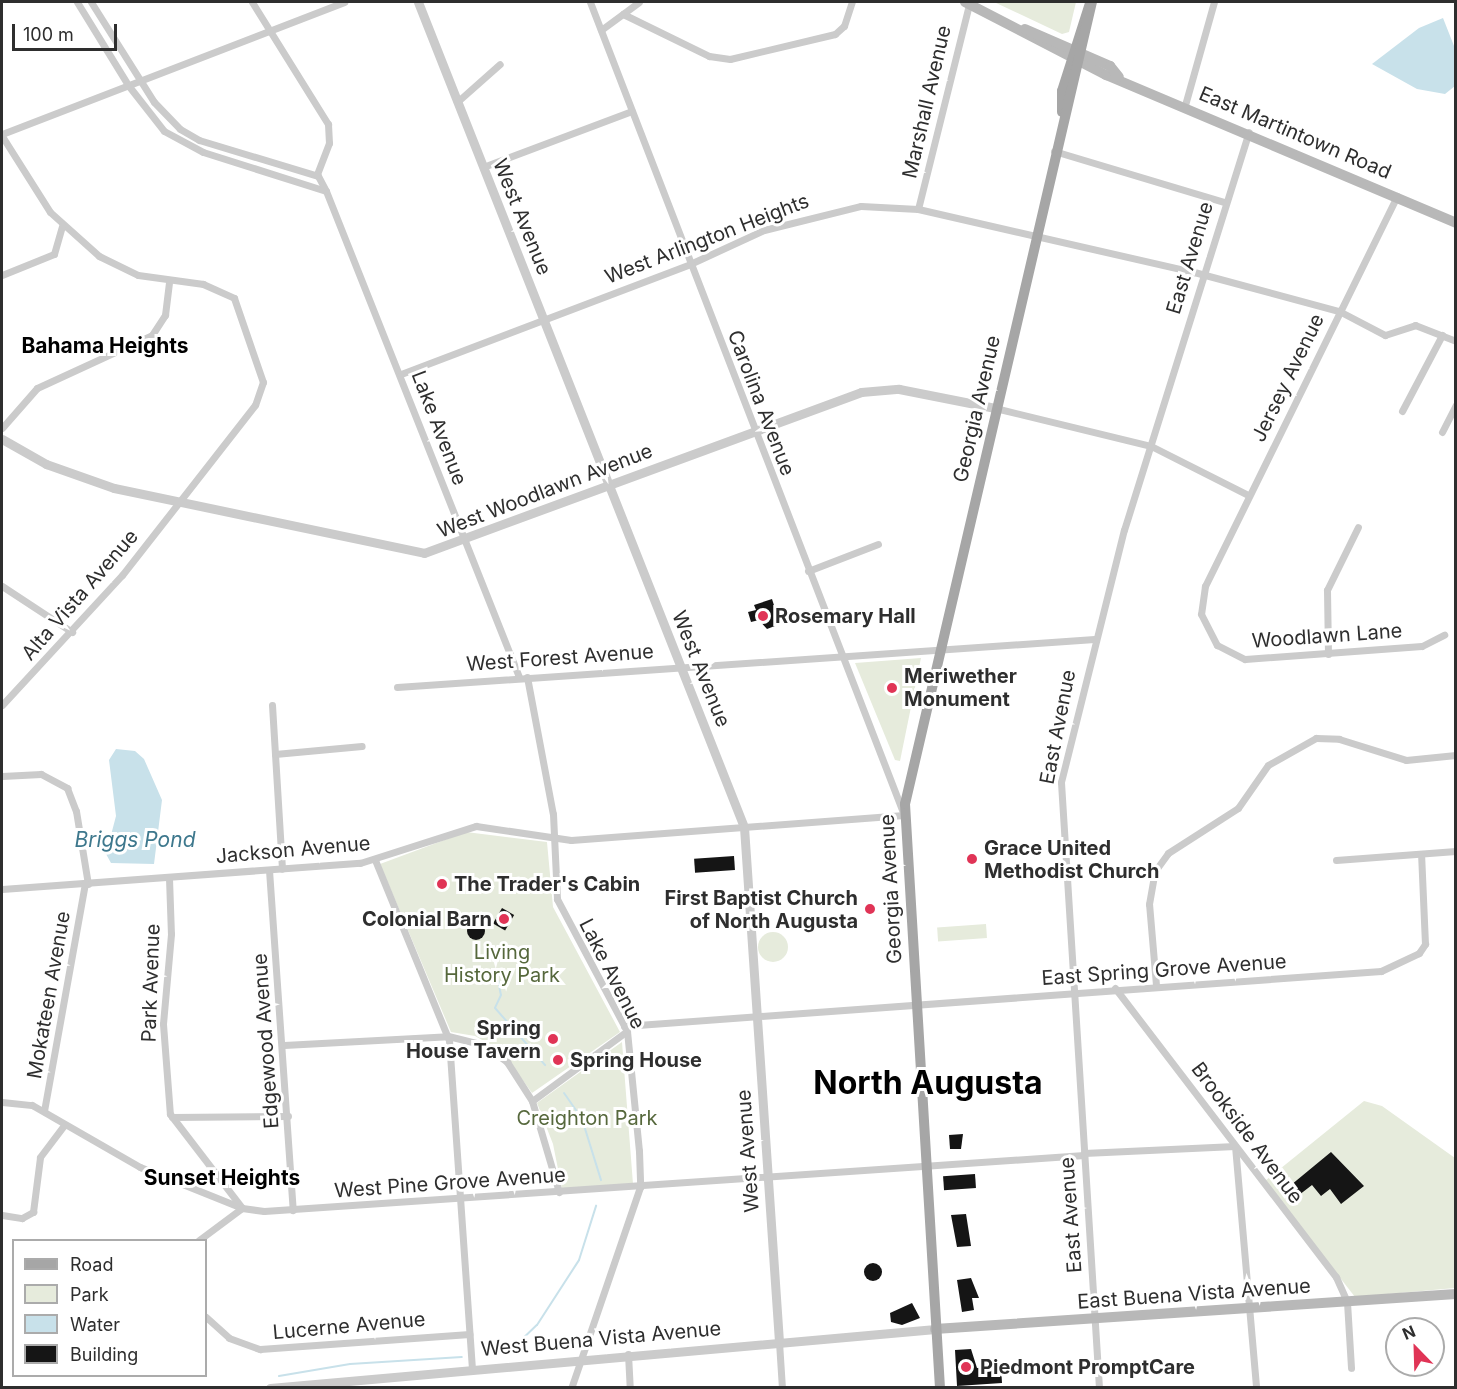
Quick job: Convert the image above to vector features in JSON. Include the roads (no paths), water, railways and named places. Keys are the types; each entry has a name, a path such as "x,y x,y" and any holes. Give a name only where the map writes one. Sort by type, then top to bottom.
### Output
{"main road":[{"name":"Georgia Avenue","path":"940,1388 904,815 940,647 1076,55 1091,2"},
{"name":"East Martintown Road","path":"967,3 1119,76 1455,223"},
{"name":"East Buena Vista Avenue","path":"935,1329 1455,1294"}],"street":[{"path":"77,2 128,85 156,123 182,142 326,191"},
{"path":"91,2 166,116 193,138 318,176 329,143 328,124 252,2"},
{"path":"2,135 344,2"},
{"name":"West Avenue","path":"418,2 744,827 782,1388"},
{"name":"Carolina Avenue","path":"590,2 808,572 904,815"},
{"path":"602,30 639,2"},
{"path":"623,14 709,56 730,59 835,34 844,26 852,2"},
{"path":"1185,105 1214,2"},
{"name":"Marshall Avenue","path":"918,209 967,3"},
{"path":"457,102 500,64"},
{"path":"483,167 632,111"},
{"name":"East Avenue","path":"1099,1388 1071,991 1061,782 1094,639 1224,202 1249,132"},
{"name":"Alta Vista Avenue","path":"2,135 62,226 110,263 169,282 203,284 234,298 263,376 255,405 72,632 2,705"},
{"path":"1054,151 1224,202"},
{"name":"Lake Avenue","path":"318,176 400,374 465,541 523,677 553,814 557,899 626,1029 640,1187 585,1356 571,1388"},
{"name":"Jersey Avenue","path":"1209,576 1397,196"},
{"name":"West Arlington Heights","path":"400,374 690,264 764,230 831,210 918,209 1202,275 1339,311 1385,335 1415,326 1455,341"},
{"path":"2,275 54,254 62,226"},
{"path":"2,428 37,388 152,335 165,315 169,282"},
{"path":"1402,411 1443,335"},
{"name":"West Woodlawn Avenue","path":"2,439 76,476 178,502 408,551 433,552 754,431 879,388 995,408"},
{"path":"1442,432 1455,405"},
{"path":"995,408 1150,446 1248,495"},
{"path":"1328,654 1327,590 1358,527"},
{"path":"808,572 878,544"},
{"name":"Woodlawn Lane","path":"1209,576 1201,614 1209,635 1223,650 1253,659 1428,645 1444,635"},
{"path":"2,586 72,632"},
{"name":"West Forest Avenue","path":"397,687 940,647 1094,639"},
{"path":"272,705 282,869"},
{"path":"1156,986 1149,904 1155,872 1168,853 1239,808 1268,765 1317,738 1339,739 1406,760 1455,754"},
{"path":"275,754 362,746"},
{"name":"Mokateen Avenue","path":"2,776 40,774 67,788 76,811 86,884 44,1111"},
{"name":"Jackson Avenue","path":"2,889 169,878 375,860 476,826 553,838 904,815"},
{"path":"1336,860 1455,851"},
{"name":"East Spring Grove Avenue","path":"626,1029 756,1014 915,1005 1071,991 1381,971 1412,956 1425,939 1421,854"},
{"path":"375,860 448,1036 472,1368"},
{"name":"Edgewood Avenue","path":"270,870 294,1210"},
{"name":"Park Avenue","path":"169,878 171,934 163,1024 172,1117"},
{"name":"Brookside Avenue","path":"1115,988 1336,1277 1347,1302"},
{"path":"532,1101 626,1029"},
{"path":"284,1045 448,1036 475,1041 500,1055 532,1101 560,1192"},
{"name":"West Pine Grove Avenue","path":"2,1102 44,1111 64,1125 140,1167 242,1208 294,1210 1084,1154 1235,1146"},
{"path":"172,1117 288,1116"},
{"path":"172,1117 242,1208 200,1239"},
{"path":"2,1215 22,1218 33,1212 40,1157 64,1125"},
{"path":"1235,1146 1252,1308 1256,1388"},
{"path":"1347,1302 1351,1368"},
{"name":"Lucerne Avenue","path":"207,1318 229,1338 260,1349 469,1334"},
{"name":"West Buena Vista Avenue","path":"270,1388 585,1356 935,1329"},
{"path":"628,1353 630,1388"}],"water":[{"path":"1443,18 1456,51 1455,86 1445,94 1417,89 1372,64 1419,28"},
{"name":"Briggs Pond","path":"116,749 135,751 144,759 162,800 154,864 111,863 106,854 116,816 109,760"}],"waterway":[{"path":"498,980 501,995 495,1008 545,1065"},
{"path":"564,1093 582,1119 601,1180"},
{"path":"488,1355 513,1348 537,1325 579,1260 596,1206"},
{"path":"279,1376 350,1364 462,1357"}],"place":[{"name":"Rosemary Hall","path":"763,616"},
{"name":"Meriwether Monument","path":"892,688"},
{"name":"Grace United Methodist Church","path":"972,859"},
{"name":"The Trader's Cabin","path":"442,884"},
{"name":"First Baptist Church of North Augusta","path":"870,909"},
{"name":"Colonial Barn","path":"504,919"},
{"name":"Spring House Tavern","path":"553,1039"},
{"name":"Spring House","path":"558,1060"},
{"name":"Piedmont PromptCare","path":"966,1367"}],"district":[{"name":"Bahama Heights","path":"105,346"},
{"name":"North Augusta","path":"928,1083"},
{"name":"Sunset Heights","path":"222,1178"}],"park label":[{"name":"Living History Park","path":"502,964"},
{"name":"Creighton Park","path":"587,1118"}]}
